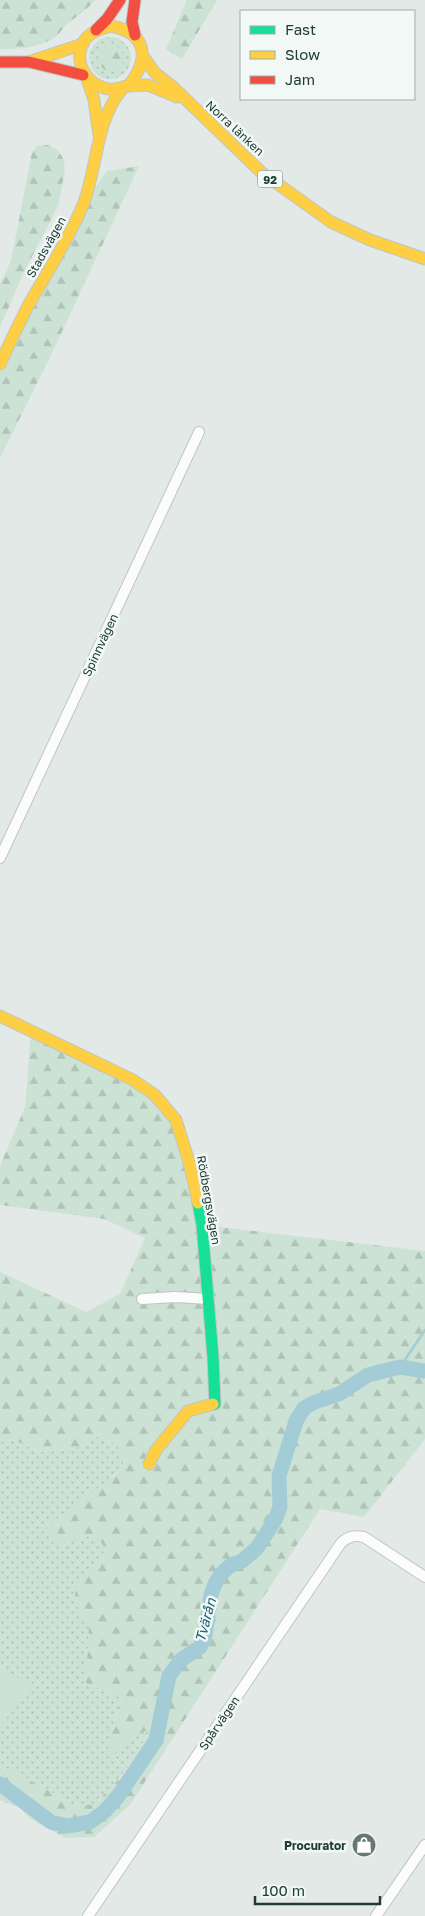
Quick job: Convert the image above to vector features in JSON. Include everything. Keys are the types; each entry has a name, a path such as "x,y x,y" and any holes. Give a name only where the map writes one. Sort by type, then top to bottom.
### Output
{"main road":[{"path":"85,77 80,66 83,44 107,19 120,0"},
{"name":"92","path":"135,0 132,22 143,56"},
{"path":"92,34 100,29 111,26 128,30 135,35"},
{"path":"29,62 83,44"},
{"path":"125,87 141,68 143,56"},
{"name":"Norra länken","path":"143,56 155,73 261,172 331,222 370,240 425,259"},
{"path":"0,62 29,62 85,77"},
{"name":"92","path":"85,77 102,88 112,90 125,87"},
{"name":"Stadsvägen","path":"85,77 94,100 100,138"},
{"name":"Norra länken","path":"125,87 148,85 184,99"},
{"name":"Stadsvägen","path":"0,364 28,306 71,234 89,188 110,104 115,95 125,87"},
{"name":"Rödbergsvägen","path":"0,1016 133,1080 155,1094 176,1120 190,1165 202,1225 209,1299 215,1404 188,1411 156,1450 149,1464"}],"street":[{"name":"Spinnvägen","path":"0,858 200,432"},
{"path":"142,1299 175,1297 209,1299"},
{"name":"Spårvägen","path":"88,1916 341,1544 348,1537 355,1536 372,1541 425,1577"},
{"path":"376,1916 425,1845"}],"green space":[{"path":"0,0 95,0 54,38 35,46 7,49 0,49"},
{"path":"187,0 217,0 182,59 166,49"},
{"path":"110,37 125,43 131,58 125,73 110,79 95,73 89,58 95,43"},
{"path":"111,45 120,49 124,58 120,67 111,71 102,67 98,58 102,49"},
{"path":"48,145 58,150 64,160 65,171 58,206 25,270 0,327 0,284 11,261 32,152 37,146"},
{"path":"139,166 53,351 0,458 0,364 95,188 107,171"},
{"path":"31,1032 133,1080 176,1120 202,1225 425,1251 425,1439 364,1517 320,1509 130,1805 94,1837 65,1838 29,1818 20,1808 0,1800 0,1767 21,1775 72,1804 93,1805 126,1771 144,1741 147,1730 127,1741 115,1754 108,1753 110,1736 122,1698 86,1683 89,1623 74,1599 77,1587 105,1551 102,1543 98,1538 86,1536 59,1547 49,1539 47,1526 123,1469 123,1456 114,1444 97,1437 76,1448 40,1452 14,1440 0,1442 0,1272 86,1312 120,1294 145,1238 104,1219 0,1205 0,1166 25,1107"},
{"path":"97,1437 109,1441 118,1447 123,1456 123,1469 113,1475 59,1547 86,1536 98,1538 102,1543 105,1551 77,1587 81,1613 89,1623 86,1683 122,1698 110,1736 115,1754 127,1741 147,1730 140,1751 114,1785 93,1805 72,1804 21,1775 0,1767 0,1442 14,1440 40,1452 76,1448"},
{"path":"0,1666 30,1686 0,1727"}],"waterway":[{"path":"400,1367 425,1330"},
{"name":"Tvärån","path":"0,1784 51,1822 67,1826 90,1822 105,1811 119,1795 156,1740 169,1676 181,1660 200,1647 205,1635 211,1595 215,1584 221,1574 231,1565 242,1561 257,1548 275,1520 280,1507 279,1476 296,1421 304,1408 339,1394 368,1375 400,1367 425,1371"}],"traffic: fast":[{"path":"198,1203 202,1225 213,1357 215,1404 213,1404"}],"traffic: slow":[{"path":"111,26 132,35 142,49 140,67 135,76 128,86 116,89 101,87 88,78 81,65 80,57 86,38 96,31 111,26"},
{"path":"29,62 83,44"},
{"path":"143,56 155,73 173,87 261,172 331,222 370,240 425,259"},
{"path":"87,79 94,100 99,135"},
{"path":"128,86 148,85 177,97"},
{"path":"0,364 28,306 64,244 83,205 107,114 123,88"},
{"path":"0,1016 133,1080 155,1095 176,1120 190,1165 198,1203"},
{"path":"149,1464 156,1450 188,1411 213,1404"}],"traffic: jam":[{"path":"96,30 107,19 120,0"},
{"path":"135,0 132,22 135,35"},
{"path":"0,62 29,62 83,75"}],"place":[{"name":"Procurator","path":"364,1845"}]}
